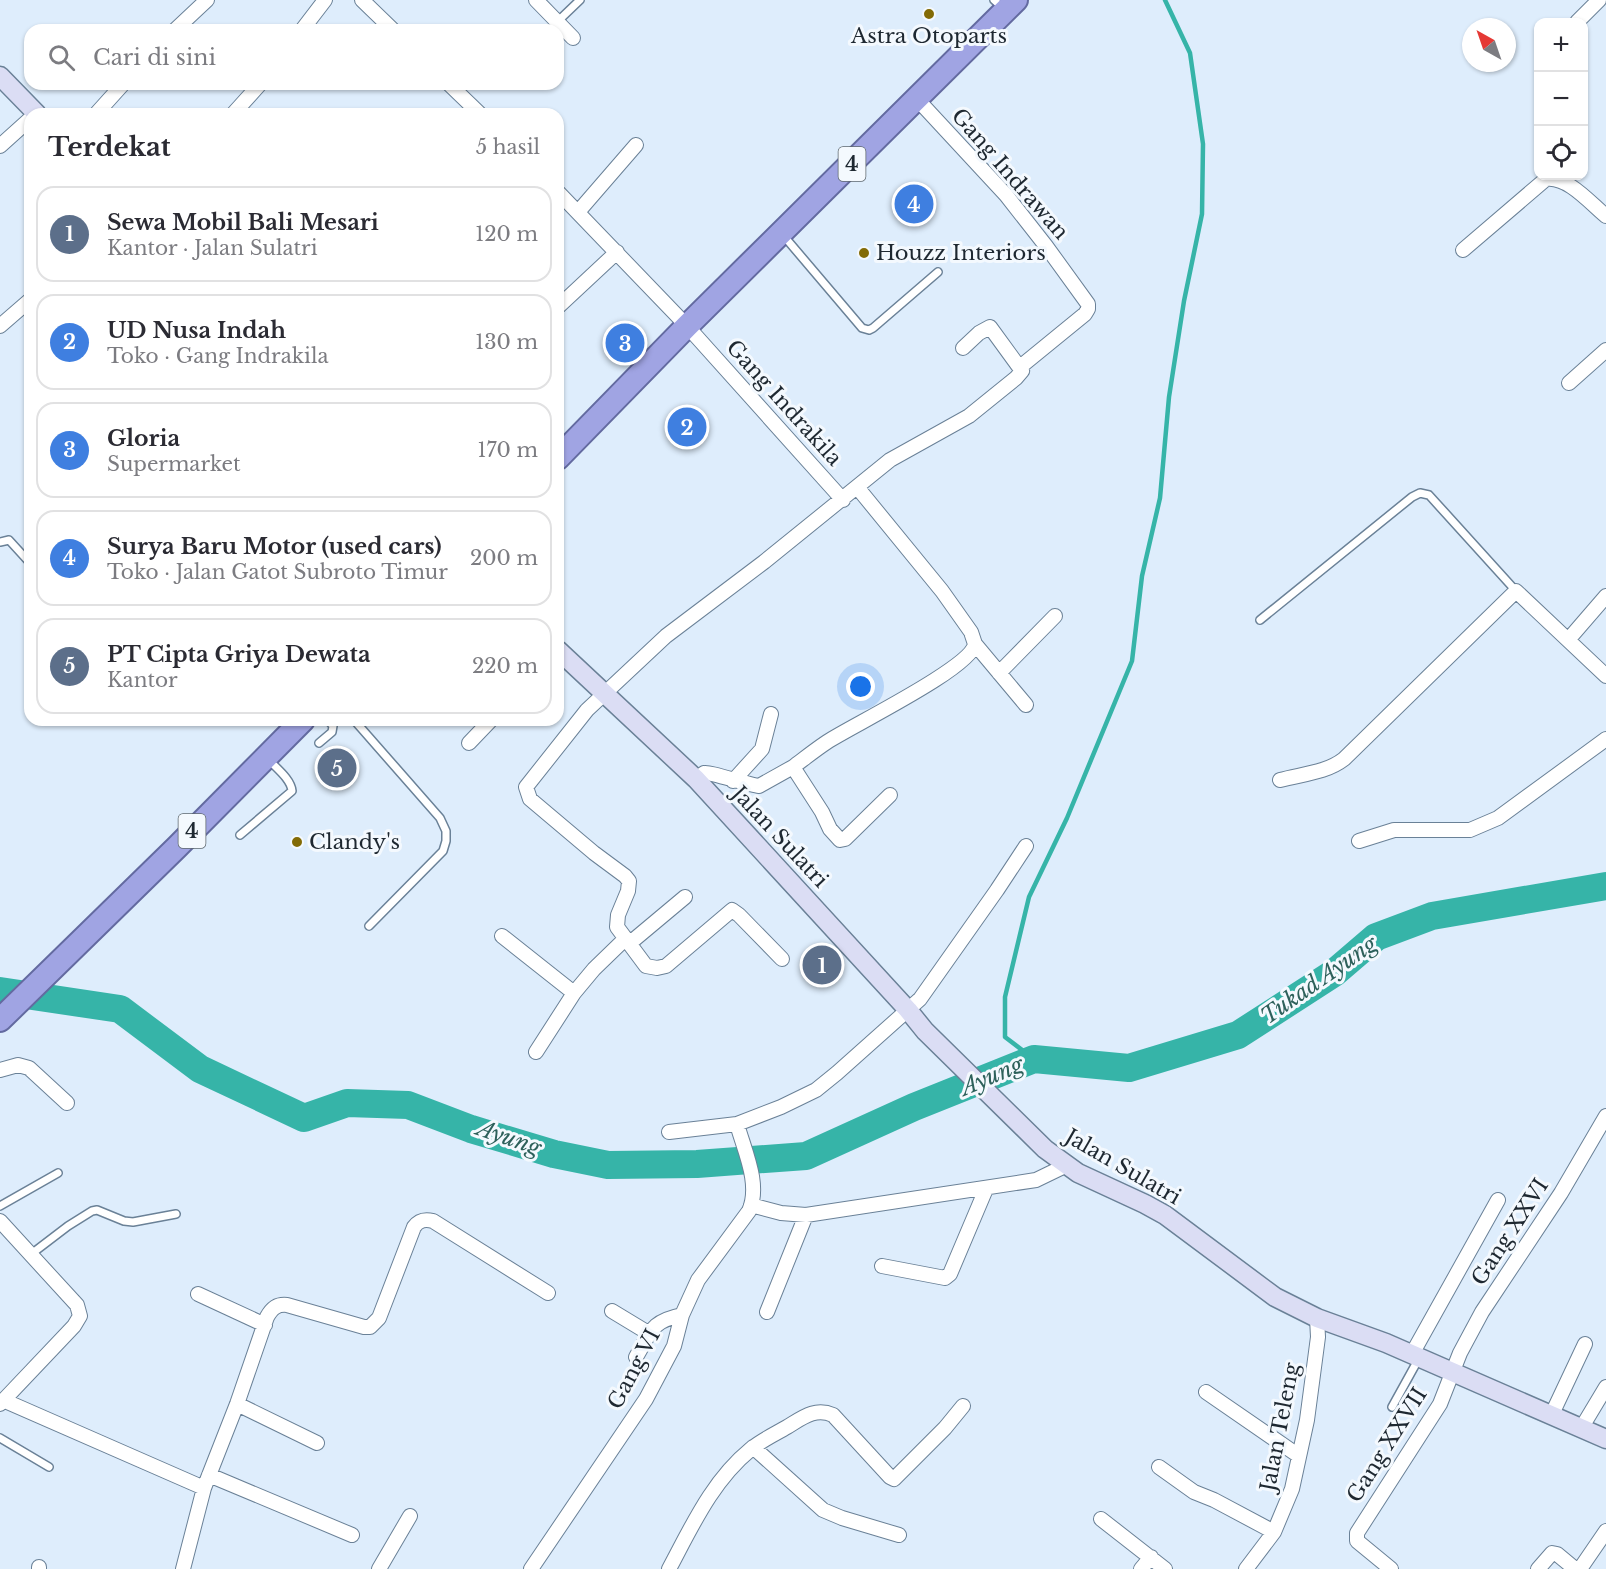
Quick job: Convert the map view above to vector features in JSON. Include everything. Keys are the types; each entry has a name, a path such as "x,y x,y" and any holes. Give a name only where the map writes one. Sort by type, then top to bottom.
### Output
{"highway":[{"name":"4","path":"564,452 690,330 782,233 917,99 1005,3"},
{"name":"4","path":"0,1020 297,726"}],"main road":[{"path":"0,76 30,108"},
{"name":"Jalan Sulatri","path":"564,657 696,779 925,1031 1045,1149 1067,1165 1099,1183 1165,1215 1265,1291 1317,1318 1416,1356 1606,1439"}],"street":[{"path":"181,24 207,0"},
{"path":"307,24 325,0"},
{"path":"362,0 387,24"},
{"path":"536,0 557,22"},
{"path":"1581,18 1599,0"},
{"path":"564,29 573,38"},
{"path":"101,108 118,90"},
{"path":"238,108 255,90"},
{"path":"455,90 474,108"},
{"name":"Gang Indrawan","path":"917,99 1020,212 1088,304 1085,314 1020,367"},
{"path":"0,146 24,124"},
{"path":"578,212 636,145"},
{"path":"1463,250 1546,179 1555,178 1567,184 1606,216"},
{"name":"Gang Indrakila","path":"564,198 618,252 843,500"},
{"path":"564,302 618,252"},
{"path":"0,326 24,305"},
{"path":"782,959 732,910 663,968 646,966 617,927 617,920 628,891 628,881 625,876 530,799 526,786 602,694 666,636 843,500 890,460 969,416 1022,371 990,327 979,333 963,348"},
{"path":"1569,383 1606,350"},
{"path":"857,487 942,591 971,632 975,644 1026,705"},
{"path":"1280,780 1335,766 1344,759 1516,591 1606,676"},
{"path":"1568,640 1606,596"},
{"path":"999,673 1055,616"},
{"path":"696,779 709,772 734,781 759,786 828,742 896,705 936,679 970,654 975,644"},
{"path":"734,781 762,749 771,714"},
{"path":"469,743 485,726"},
{"path":"1359,841 1394,830 1470,830 1498,818 1606,739"},
{"path":"793,766 830,829 840,840 845,839 890,795"},
{"path":"669,1132 737,1124 816,1090 920,999 1026,846"},
{"path":"536,1052 574,993 594,969 685,897"},
{"path":"502,936 574,993"},
{"path":"0,1070 18,1065 29,1068 67,1103"},
{"name":"Gang XXVI","path":"1453,1373 1460,1353 1482,1312 1561,1193 1606,1116"},
{"name":"Gang VI","path":"531,1569 646,1399 674,1346 682,1315 698,1280 742,1223 751,1205 753,1181 737,1124"},
{"path":"751,1205 782,1213 806,1215 1036,1180 1067,1165"},
{"path":"882,1266 945,1278 950,1274 986,1189"},
{"path":"1416,1356 1498,1200"},
{"path":"767,1312 806,1215"},
{"path":"183,1569 206,1482 270,1311 279,1305 287,1305 370,1327 379,1318 414,1227 420,1221 427,1220 433,1221 548,1293"},
{"path":"0,1221 77,1305 80,1316 75,1326 2,1402 206,1482 352,1535"},
{"path":"198,1294 265,1325"},
{"path":"612,1311 650,1334"},
{"path":"636,1357 650,1334 663,1320 682,1315"},
{"name":"Jalan Teleng","path":"1246,1569 1274,1532 1292,1489 1307,1420 1318,1337 1317,1318"},
{"path":"1552,1414 1585,1344"},
{"name":"Gang XXVII","path":"1391,1569 1357,1541 1357,1533 1440,1404 1453,1373"},
{"path":"1582,1427 1606,1387"},
{"path":"1206,1392 1299,1456"},
{"path":"237,1404 317,1443"},
{"path":"669,1569 710,1494 724,1475 753,1447 809,1414 821,1411 833,1415 894,1479 945,1428 963,1406"},
{"path":"753,1447 823,1510 842,1518 899,1534"},
{"path":"1160,1467 1194,1492 1274,1532"},
{"path":"379,1569 410,1516"},
{"path":"1101,1519 1165,1569"},
{"path":"1580,1569 1606,1532"},
{"path":"1538,1569 1552,1553 1557,1554 1575,1569"},
{"path":"1141,1569 1151,1557"}],"lane":[{"path":"557,22 580,0"},
{"path":"782,233 865,330 873,328 938,272"},
{"path":"1260,620 1412,497 1420,494 1429,495 1516,591"},
{"path":"0,542 9,540 24,556"},
{"path":"319,743 332,732 333,726"},
{"path":"359,726 432,807 446,831 443,851 369,926"},
{"path":"240,835 292,791 288,780 266,758"},
{"path":"0,1206 58,1173"},
{"path":"30,1255 68,1226 93,1211 97,1210 124,1221 133,1222 176,1214"},
{"path":"1392,1407 1416,1356"},
{"path":"0,1438 49,1467"}],"waterway":[{"path":"1034,1059 1005,1037 1005,997 1029,897 1067,818 1132,661 1142,576 1160,498 1169,397 1184,301 1202,214 1203,144 1190,53 1165,0"},
{"name":"Ayung","path":"0,991 120,1009 200,1069 304,1118 347,1103 408,1105 471,1129 554,1154 608,1165 697,1164 806,1156 914,1107 1034,1059 1129,1068 1238,1035 1334,973 1376,937 1432,916 1606,886"}],"place":[{"name":"Astra Otoparts","path":"929,14"},
{"name":"Surya Baru Motor (used cars)","path":"914,204"},
{"name":"Houzz Interiors","path":"864,253"},
{"name":"Gloria","path":"625,343"},
{"name":"UD Nusa Indah","path":"687,427"},
{"name":"PT Cipta Griya Dewata","path":"337,768"},
{"name":"Clandy's","path":"297,842"},
{"name":"Sewa Mobil Bali Mesari","path":"822,965"}],"water label":[{"name":"Tukad Ayung","path":"1319,980"}]}
